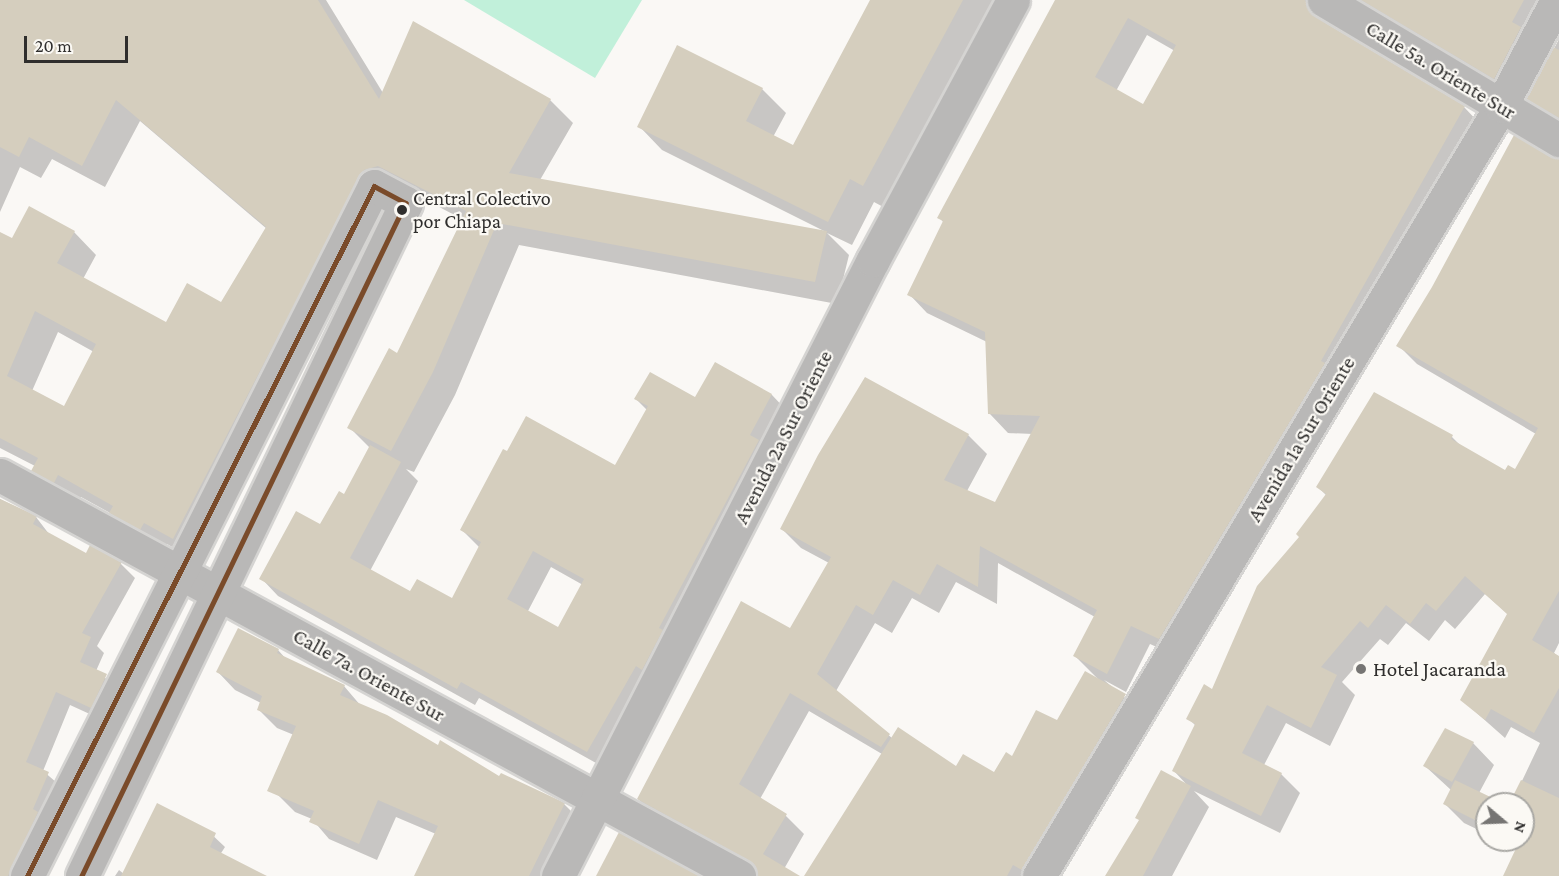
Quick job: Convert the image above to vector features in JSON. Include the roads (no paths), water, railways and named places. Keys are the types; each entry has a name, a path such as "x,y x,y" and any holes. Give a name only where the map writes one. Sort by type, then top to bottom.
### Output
{"street":[{"name":"Avenida 2a Sur Oriente","path":"558,876 873,260 1013,0"},
{"name":"Calle 5a. Oriente Sur","path":"1324,0 1559,140"},
{"name":"Avenida 1a Sur Oriente","path":"1039,876 1501,105 1557,0"},
{"path":"27,876 178,571 374,186 406,203 82,876"},
{"name":"Calle 7a. Oriente Sur","path":"0,475 739,876"}],"place":[{"name":"Central Colectivo por Chiapa","path":"402,210"},
{"name":"Hotel Jacaranda","path":"1361,669"}]}
